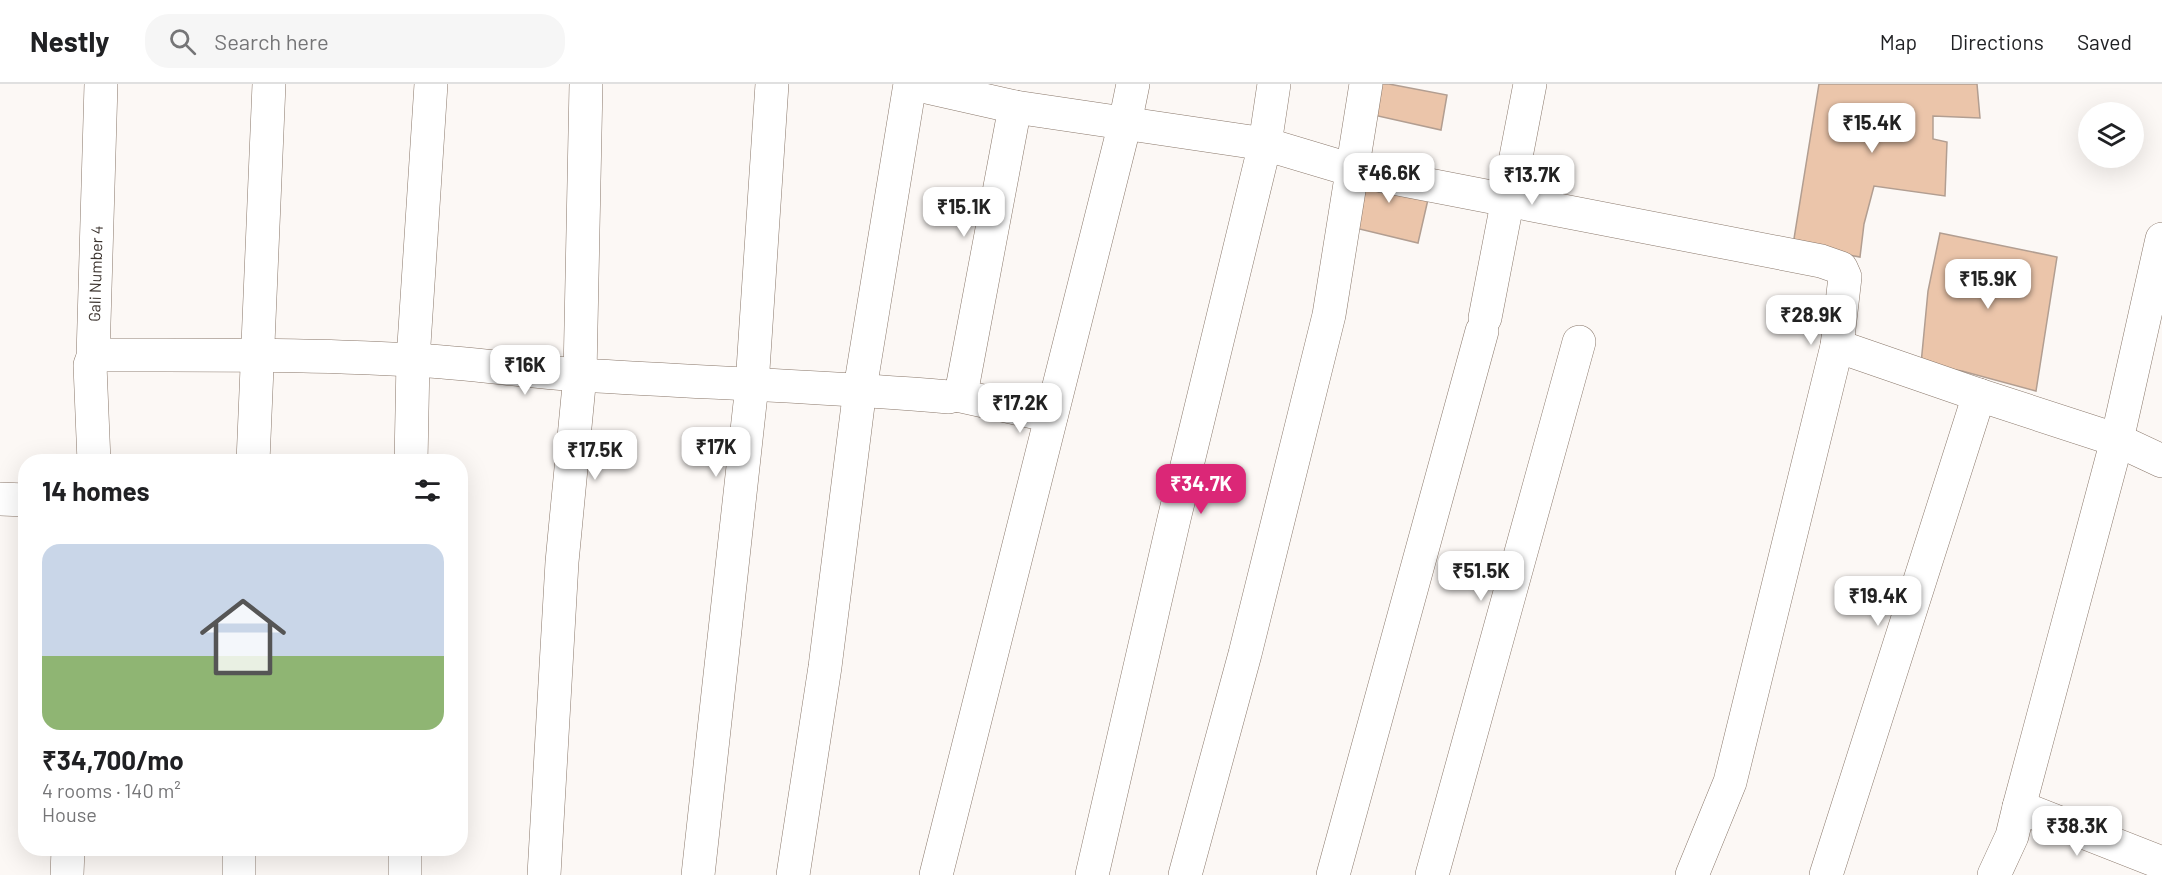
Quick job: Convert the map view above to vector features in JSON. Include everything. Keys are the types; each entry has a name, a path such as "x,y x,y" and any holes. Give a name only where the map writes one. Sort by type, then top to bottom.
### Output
{"street":[{"name":"Gali Number 4","path":"94,454 90,365 93,357 101,84"},
{"path":"253,454 269,84"},
{"path":"411,454 413,360 431,84"},
{"path":"544,875 562,562 580,375 586,84"},
{"path":"698,875 752,385 772,84"},
{"path":"793,875 825,667 860,389 912,84 1015,107 1265,144 1352,170 1837,266 1845,277 1837,346 1730,782 1692,875"},
{"path":"936,875 1125,123 1132,84"},
{"path":"1092,875 1174,519 1265,144 1274,84"},
{"path":"1185,875 1245,654 1329,315 1366,84"},
{"path":"1333,875 1483,324 1530,84"},
{"path":"956,395 962,389 1015,107"},
{"path":"1994,875 2012,836 2116,440 2162,239"},
{"path":"1432,875 1579,342"},
{"path":"1837,346 2116,440 2162,461"},
{"path":"93,357 100,355 257,356 413,360 580,375 860,389 949,397 956,395 1051,416"},
{"path":"1826,875 1978,395"},
{"path":"0,499 18,500"},
{"path":"2019,807 2156,858"},
{"path":"67,875 68,856"},
{"path":"238,875 239,856"},
{"path":"405,856 405,875"}],"building":[{"path":"1375,84 1389,84 1447,95 1441,130 1369,114"},
{"path":"1819,84 1977,84 1980,118 1933,116 1933,139 1947,142 1945,196 1874,186 1864,224 1860,257 1793,245"},
{"path":"1356,166 1432,182 1418,243 1347,226"},
{"path":"1940,233 2057,257 2036,391 1962,371 1921,364 1928,291"}]}
